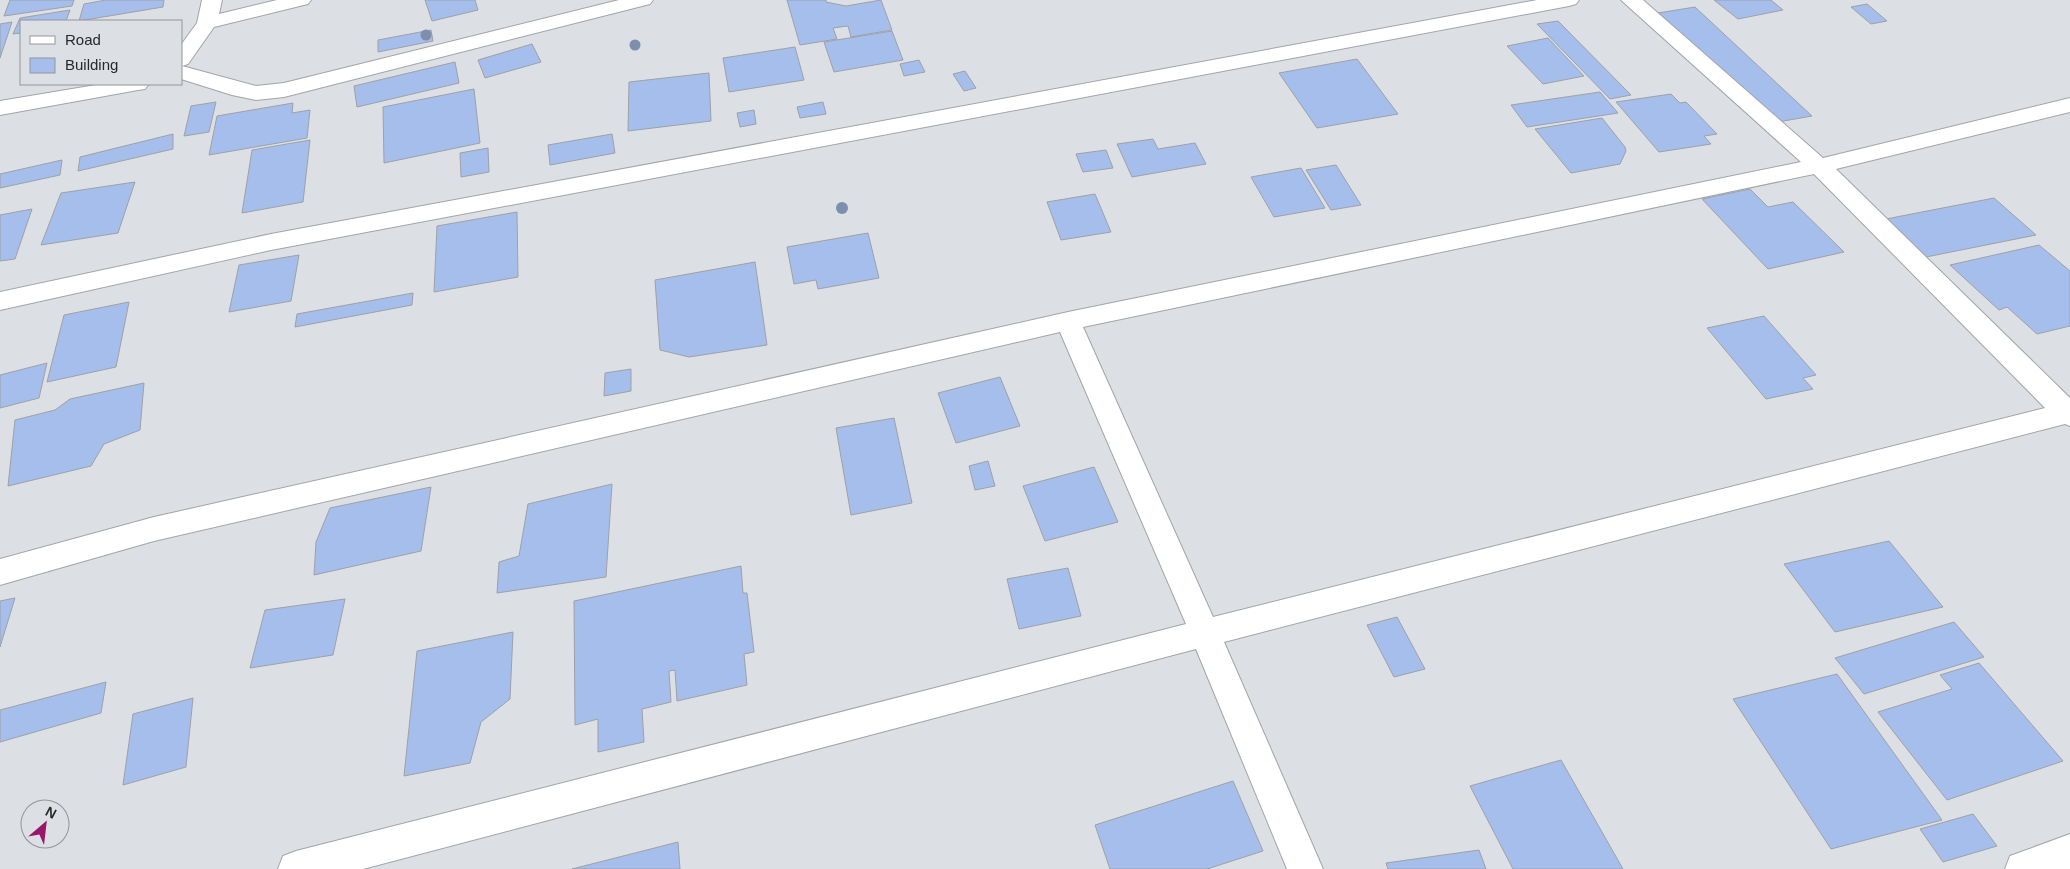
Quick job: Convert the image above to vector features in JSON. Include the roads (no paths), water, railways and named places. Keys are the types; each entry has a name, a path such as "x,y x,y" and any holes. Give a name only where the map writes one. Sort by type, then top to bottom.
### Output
{"street":[{"path":"182,59 208,23 212,0"},
{"path":"208,23 301,0"},
{"path":"182,72 239,90 256,93 284,90 643,0"},
{"path":"0,300 270,242 1569,0"},
{"path":"1631,0 1818,166 2069,413"},
{"path":"0,108 132,85"},
{"path":"0,572 154,529 1068,321 1818,166 2070,105"},
{"path":"1068,321 1205,633 1304,869"},
{"path":"296,869 1205,633 2069,413"},
{"path":"2023,869 2070,852"}]}
